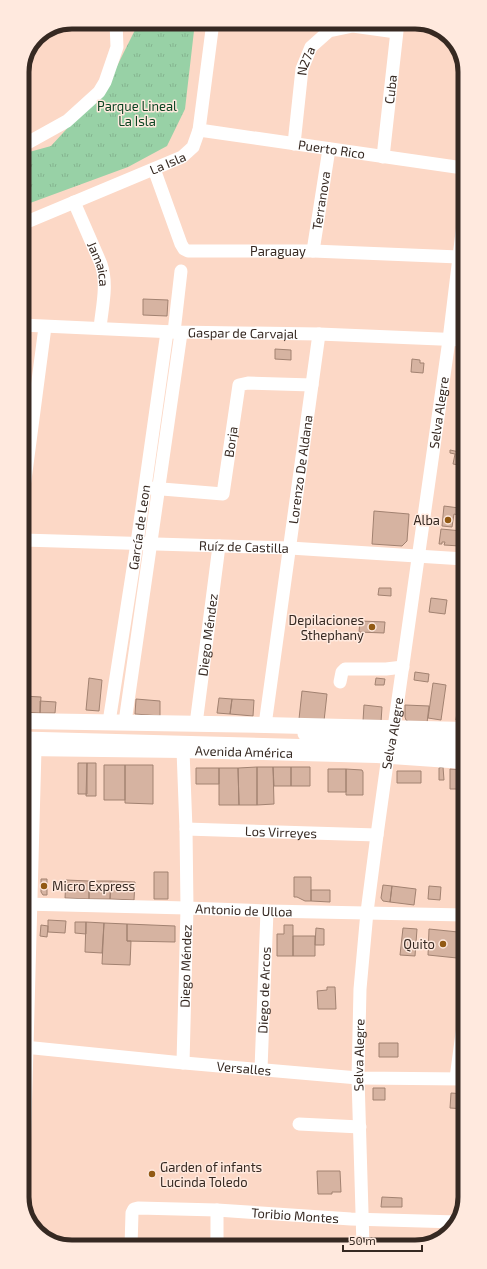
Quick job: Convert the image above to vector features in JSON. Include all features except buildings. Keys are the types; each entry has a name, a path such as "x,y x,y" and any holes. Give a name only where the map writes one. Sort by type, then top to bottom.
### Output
{"main road":[{"name":"Avenida América","path":"29,721 265,724 391,742 458,759"},
{"name":"Avenida América","path":"29,748 183,750 391,742 458,731"}],"street":[{"path":"29,142 67,121 99,92 105,82 117,47 116,29"},
{"name":"La Isla","path":"29,221 182,157 193,147 199,130 211,29"},
{"name":"N27a","path":"294,144 302,69 310,47 329,31 339,29"},
{"name":"Cuba","path":"383,157 397,29"},
{"name":"Puerto Rico","path":"199,130 458,167"},
{"name":"Terranova","path":"313,251 329,149"},
{"name":"Paraguay","path":"154,168 184,250 313,251 458,257"},
{"name":"Jamaica","path":"74,202 104,274 105,285 100,328"},
{"name":"Selva Alegre","path":"363,1240 358,1078 360,989 367,912 377,835 403,667 449,340 458,265"},
{"path":"174,332 181,271"},
{"name":"Gaspar de Carvajal","path":"29,325 174,332 319,334 458,340"},
{"path":"29,449 45,326"},
{"name":"García de Leon","path":"117,722 143,543 144,488 174,332"},
{"name":"García de Leon","path":"143,543 158,489 174,332"},
{"name":"Lorenzo De Aldana","path":"265,724 319,334"},
{"name":"Borja","path":"144,488 223,494 239,385 248,383 312,385"},
{"name":"Ruíz de Castilla","path":"29,540 290,548 458,559"},
{"name":"Diego Méndez","path":"196,724 219,546"},
{"path":"340,682 342,672 345,669 386,669 403,667"},
{"path":"29,727 196,730 391,742 458,749"},
{"path":"29,738 391,742 458,739"},
{"name":"Diego Méndez","path":"183,750 187,908 183,1063"},
{"name":"Los Virreyes","path":"186,829 377,835"},
{"name":"Antonio de Ulloa","path":"29,904 187,908 267,912 367,912 458,915"},
{"name":"Diego de Arcos","path":"261,1069 267,912"},
{"name":"Versalles","path":"29,1047 183,1063 358,1078 458,1079"},
{"path":"299,1124 360,1127"},
{"name":"Toribio Montes","path":"131,1240 132,1213 134,1209 138,1208 217,1210 362,1219 450,1222"},
{"path":"217,1210 217,1240"}],"green space":[{"name":"Parque Lineal La Isla","path":"136,29 194,29 185,109 167,146 128,167 29,203 29,152 51,146 108,84"}],"place":[{"name":"Alba","path":"448,520"},
{"name":"Depilaciones Sthephany","path":"372,627"},
{"name":"Micro Express","path":"44,886"},
{"name":"Quito","path":"443,944"},
{"name":"Garden of infants Lucinda Toledo","path":"152,1174"}]}
